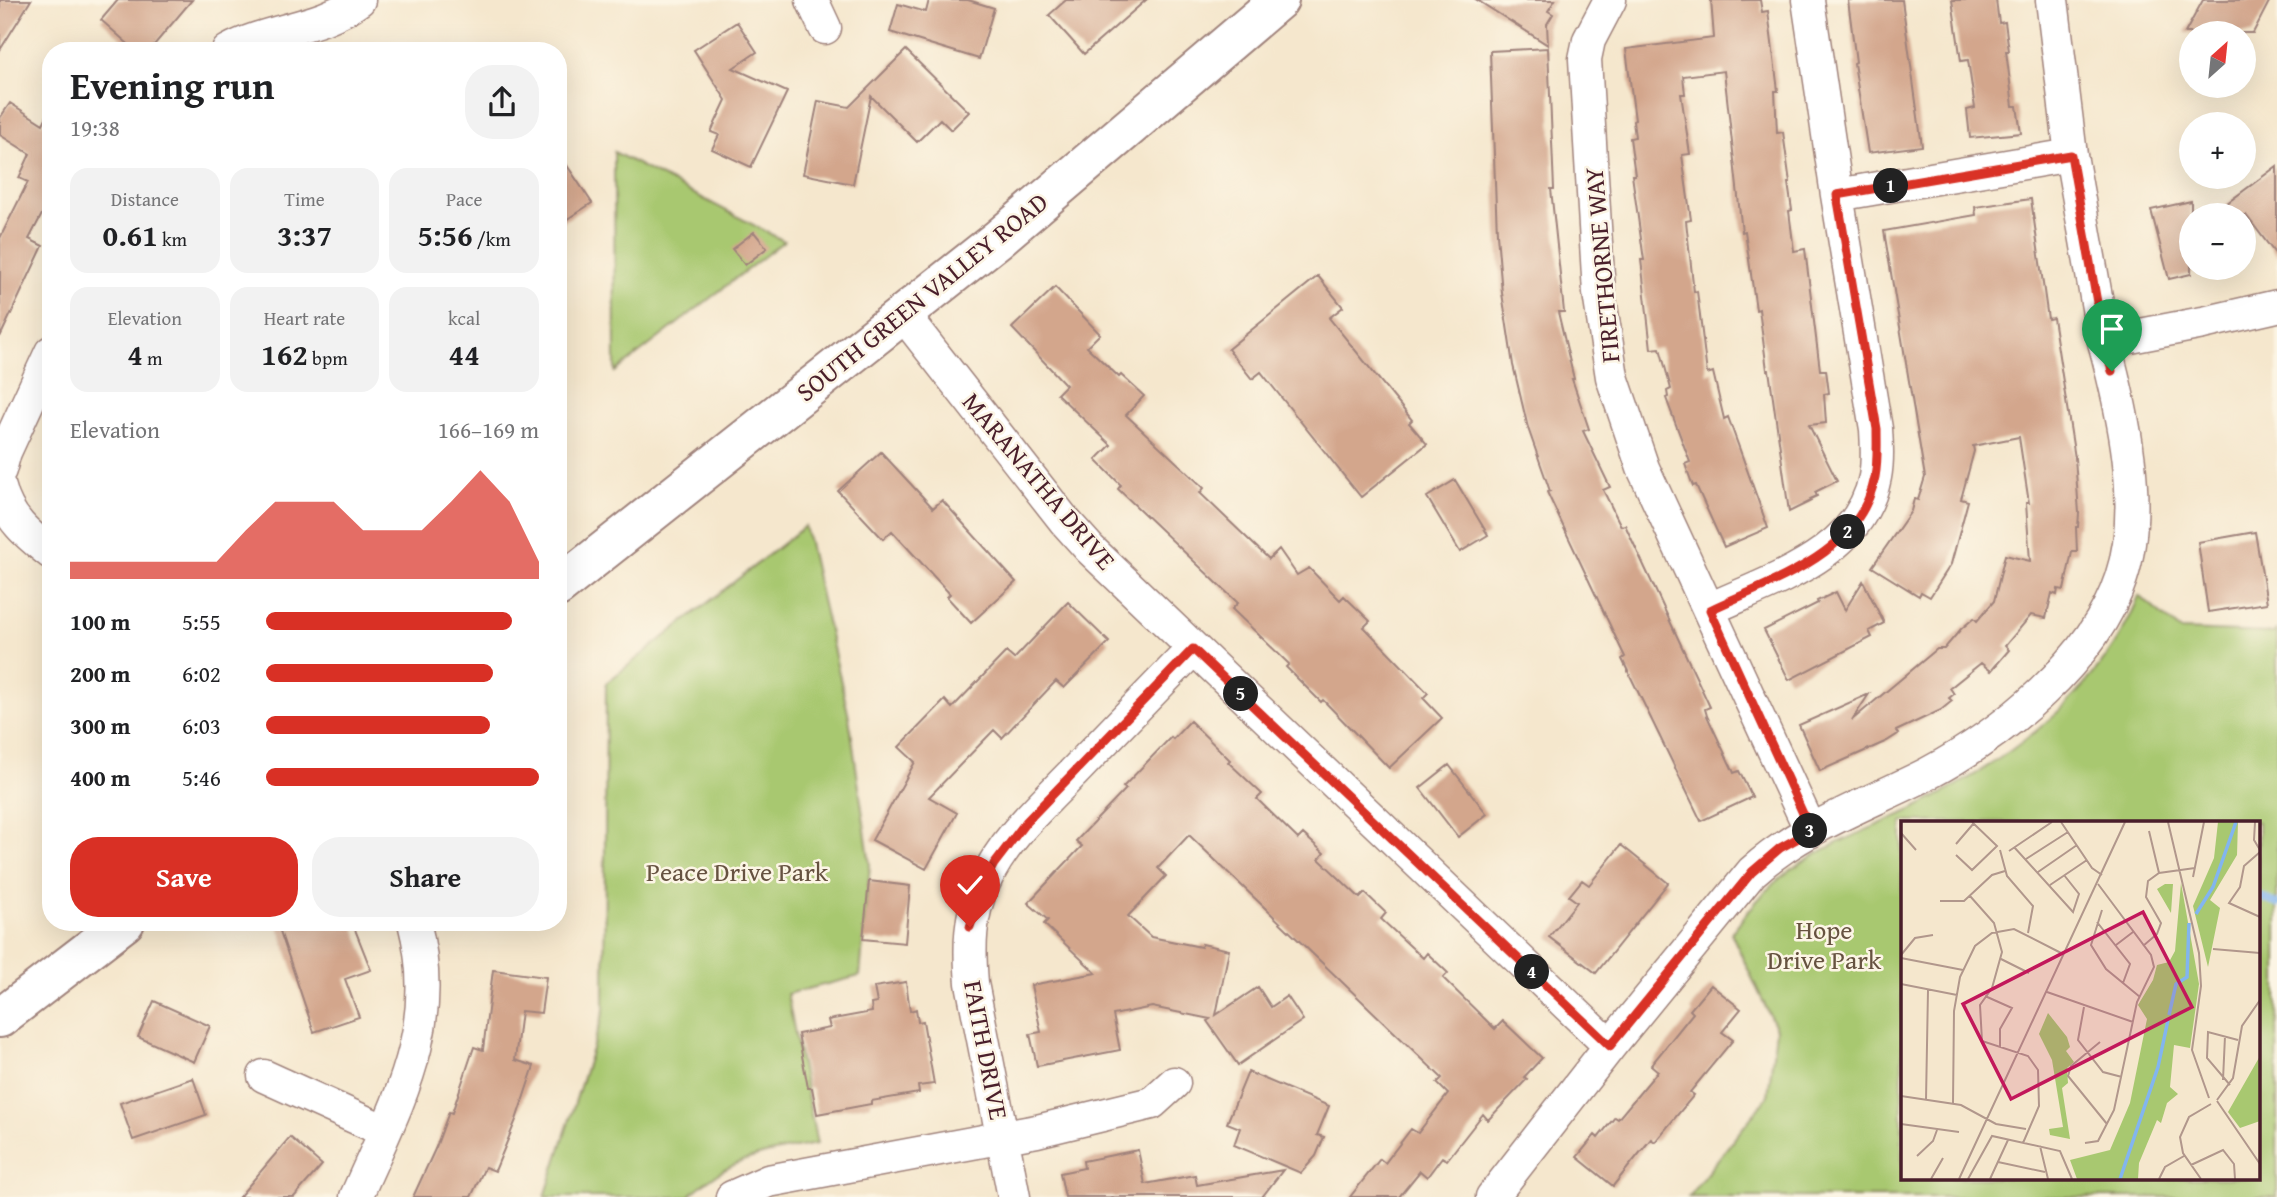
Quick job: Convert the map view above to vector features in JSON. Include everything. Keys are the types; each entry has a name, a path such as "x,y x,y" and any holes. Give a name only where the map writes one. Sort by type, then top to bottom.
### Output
{"main road":[{"name":"SOUTH GREEN VALLEY ROAD","path":"567,580 998,239 1261,5"},
{"path":"0,1018 113,931"}],"street":[{"path":"271,42 331,17 359,0"},
{"path":"812,0 825,28"},
{"name":"FIRETHORNE WAY","path":"1610,0 1589,40 1585,59 1598,293 1612,377 1643,468 1811,831"},
{"path":"1710,610 1831,549 1844,537 1858,517 1875,480 1877,429 1837,195 1808,0"},
{"path":"1492,1197 1610,1046 1752,872 1780,848 1944,765 1992,732 2042,692 2064,669 2100,621 2114,594 2124,568 2131,492 2126,446 2104,342 2071,155 2052,0"},
{"path":"1837,195 2071,155"},
{"path":"2104,342 2277,306"},
{"name":"MARANATHA DRIVE","path":"902,313 1064,520 1090,549 1610,1046"},
{"path":"0,470 5,452 42,372"},
{"path":"0,488 3,502 11,516 42,546"},
{"name":"FAITH DRIVE","path":"1014,1197 972,983 969,953 970,927 984,883 994,864 1026,822 1193,649"},
{"path":"356,1197 413,1060 421,1023 424,985 423,964 416,931"},
{"path":"264,1076 385,1131"},
{"path":"732,1197 768,1181 1037,1131 1152,1103 1174,1083"}],"green space":[{"path":"614,152 784,241 615,372"},
{"name":"Peace Drive Park","path":"805,526 849,717 870,865 860,976 787,994 817,1144 764,1154 733,1165 688,1197 545,1197 604,1011 606,683"},
{"name":"Hope Drive Park","path":"2139,596 2180,630 2273,633 2277,630 2277,1197 1688,1197 1768,1096 1776,1029 1731,933 1766,891 1796,866 1831,846 1903,814 1954,787 2019,744 2050,720 2102,663 2123,631"}],"building":[{"path":"0,0 31,0 0,50"},
{"path":"118,0 192,0 157,42 126,42 101,20"},
{"path":"929,0 968,0 994,8 979,59 890,32 898,4 926,12"},
{"path":"1066,0 1146,0 1084,54 1049,15"},
{"path":"1477,0 1555,0 1548,11 1553,14 1547,24 1548,45"},
{"path":"1711,0 1760,0 1762,12 1768,11 1778,91 1775,91 1777,133 1783,132 1790,183 1792,210 1789,211 1794,251 1805,249 1820,370 1826,370 1829,393 1824,394 1826,423 1809,425 1837,481 1815,492 1817,496 1810,499 1811,501 1789,512 1759,309 1756,310 1745,231 1742,232 1724,71 1683,76 1685,94 1681,94 1690,154 1682,155 1691,220 1686,221 1707,374 1713,372 1724,419 1728,417 1768,528 1724,547 1696,485 1693,486 1685,464 1690,462 1666,398 1667,391 1671,389 1660,348 1651,349 1641,260 1644,260 1632,175 1635,175 1630,138 1635,137 1635,120 1626,49 1714,38"},
{"path":"1848,0 1902,0 1922,146 1868,153 1854,63"},
{"path":"1952,0 1996,0 1999,23 2005,22 2013,106 2017,106 2021,133 1970,138 1967,110 1975,108 1968,60 1961,61"},
{"path":"2203,0 2270,0 2256,27 2256,21 2192,21"},
{"path":"737,22 757,52 733,68 787,92 751,167 712,149 719,135 711,132 726,100 694,50"},
{"path":"1548,48 1554,189 1551,189 1564,312 1558,312 1572,379 1589,429 1583,431 1610,487 1603,490 1621,526 1625,525 1710,707 1705,709 1707,716 1734,773 1739,771 1752,797 1701,821 1622,659 1625,657 1547,492 1550,491 1528,428 1513,365 1502,293 1497,234 1490,51"},
{"path":"906,50 969,112 951,130 940,119 917,142 871,96 853,184 803,174 818,101 849,107"},
{"path":"10,103 42,123 42,214 29,239 42,246 42,248 0,337 0,238 28,182 19,178 30,154 0,135 0,118"},
{"path":"567,166 592,203 567,219"},
{"path":"2277,166 2277,256 2256,228 2256,203 2227,203 2246,189 2256,189 2256,182"},
{"path":"2031,199 2048,319 2053,318 2075,458 2079,513 2076,527 2077,552 2072,552 2064,590 2058,589 2057,595 2052,593 2046,618 2031,615 2005,646 2009,650 1991,671 1981,663 1950,688 1954,694 1949,698 1952,701 1941,710 1896,731 1898,734 1887,741 1820,771 1799,725 1869,694 1852,720 1937,649 1944,649 1974,618 1977,621 1994,601 2005,555 2030,561 2026,503 2029,503 2019,437 1973,446 1961,499 1968,501 1951,564 1930,597 1921,592 1919,596 1872,567 1911,511 1914,499 1918,500 1925,477 1884,231 1976,215 1975,207"},
{"path":"2179,204 2179,277 2169,279 2151,210"},
{"path":"754,232 767,248 745,265 732,249"},
{"path":"1318,276 1343,307 1329,318 1412,420 1409,423 1427,444 1361,497 1261,372 1252,379 1228,349"},
{"path":"1055,287 1100,334 1087,347 1144,396 1126,415 1204,488 1200,493 1269,559 1279,549 1297,575 1309,568 1340,600 1344,596 1370,621 1364,627 1428,693 1423,698 1442,718 1389,768 1323,700 1321,702 1286,667 1289,664 1232,609 1238,603 1118,489 1121,485 1096,460 1111,445 1057,394 1066,385 1012,328"},
{"path":"881,452 933,508 942,500 1016,582 971,623 947,597 950,594 892,531 883,539 838,491"},
{"path":"1455,480 1488,535 1460,552 1427,497"},
{"path":"2255,532 2267,603 2208,612 2198,542"},
{"path":"1863,581 1884,623 1869,631 1872,637 1789,680 1764,630 1836,592 1845,610"},
{"path":"1068,602 1109,642 1064,688 1056,681 1002,738 994,730 929,797 957,813 926,869 872,840 915,762 899,747 945,700 952,708 1006,652 1014,659"},
{"path":"1190,721 1262,794 1257,799 1298,839 1303,834 1324,853 1319,859 1360,898 1365,893 1386,913 1381,919 1423,958 1427,953 1448,973 1443,978 1495,1029 1503,1021 1542,1058 1524,1077 1527,1079 1488,1120 1483,1114 1447,1160 1442,1157 1427,1177 1420,1171 1399,1197 1350,1197 1380,1159 1385,1163 1411,1129 1418,1133 1448,1094 1437,1083 1442,1078 1189,835 1158,868 1166,876 1128,916 1151,937 1229,950 1216,1015 1258,987 1271,1007 1287,996 1303,1020 1238,1065 1207,1021 1210,1019 1152,1007 1113,1015 1120,1050 1037,1066 1030,1034 1041,1032 1031,985 1096,973 1044,924 1048,920 1028,903 1082,846 1076,841 1126,789 1123,787"},
{"path":"1449,765 1487,814 1458,837 1420,788"},
{"path":"1621,845 1668,883 1596,973 1549,937 1577,902 1569,896 1582,880 1589,885"},
{"path":"869,881 910,886 905,943 863,939"},
{"path":"280,931 356,931 371,970 345,979 359,1017 314,1032"},
{"path":"493,970 546,977 541,1013 521,1011 515,1060 534,1066 516,1120 495,1171 485,1167 471,1197 413,1197 449,1112 452,1113 474,1047 483,1050"},
{"path":"906,982 910,1011 916,1009 918,1022 923,1021 934,1084 918,1086 919,1093 817,1114 812,1088 808,1088 798,1034 830,1028 828,1020 872,1012 871,1004 877,1003 874,987"},
{"path":"1711,985 1741,1009 1722,1032 1733,1040 1690,1092 1694,1095 1655,1142 1651,1139 1613,1186 1577,1157 1595,1135 1598,1138 1615,1117 1618,1119 1658,1071 1651,1065 1693,1013 1690,1010"},
{"path":"154,1001 210,1026 194,1062 138,1037"},
{"path":"1248,1072 1329,1106 1317,1135 1324,1137 1316,1156 1301,1173 1234,1145 1240,1128 1227,1123"},
{"path":"193,1078 206,1115 133,1140 120,1103"},
{"path":"290,1137 322,1165 294,1197 239,1197"},
{"path":"1138,1150 1145,1184 1195,1175 1197,1185 1283,1170 1262,1197 1065,1197 1060,1173 1084,1168 1083,1161"}],"waterway":[{"path":"2260,897 2277,904"}],"route":[{"path":"970,927 984,883 1008,844 1193,649 1610,1046 1752,872 1780,848 1811,831 1710,610 1831,549 1844,537 1858,517 1875,480 1877,429 1837,195 2071,155 2104,342 2112,371"}]}
